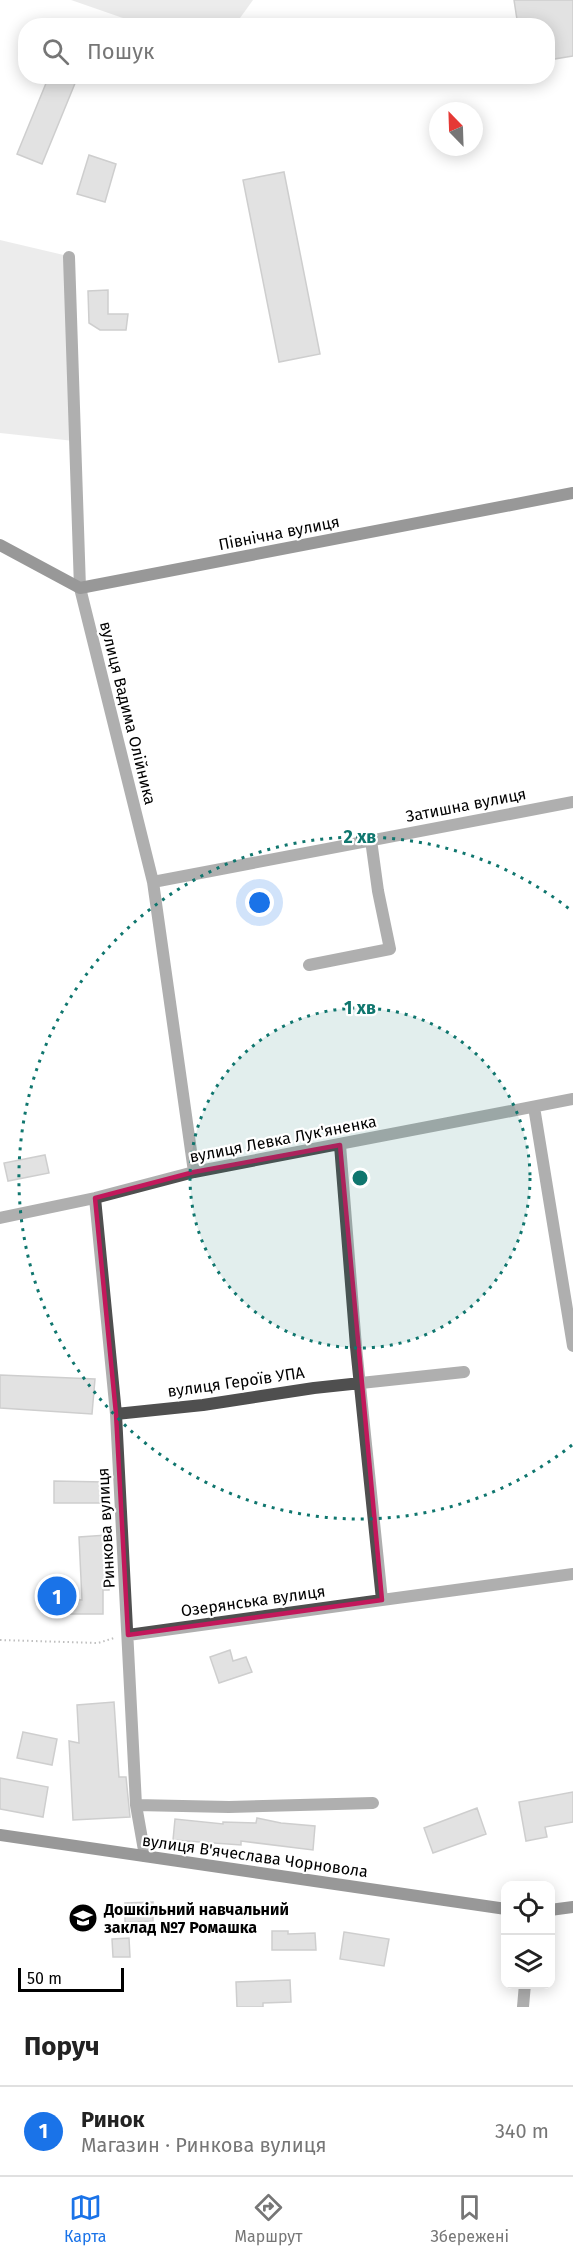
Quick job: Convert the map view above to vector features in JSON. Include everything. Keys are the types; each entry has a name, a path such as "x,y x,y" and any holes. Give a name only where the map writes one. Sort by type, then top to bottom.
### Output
{"street":[{"name":"вулиця Вадима Олійника","path":"69,257 80,588 153,882 194,1172"},
{"name":"Північна вулиця","path":"80,588 573,493"},
{"path":"0,545 80,588"},
{"name":"Затишна вулиця","path":"153,882 573,802"},
{"path":"309,965 390,949 378,891 371,840"},
{"name":"вулиця Левка Лук'яненка","path":"0,1218 95,1198 194,1172 573,1099"},
{"path":"534,1107 573,1346"},
{"path":"340,1145 360,1384 382,1600"},
{"name":"Ринкова вулиця","path":"95,1198 116,1414 136,1805 145,1856"},
{"name":"вулиця Героїв УПА","path":"116,1414 203,1405 314,1388 464,1372"},
{"name":"Озерянська вулиця","path":"128,1635 573,1574"},
{"path":"136,1805 229,1807 373,1803"},
{"name":"вулиця В'ячеслава Чорновола","path":"0,1835 501,1908"},
{"path":"555,1909 573,1907"},
{"path":"523,2007 525,1989"}],"path":[{"path":"0,1641 98,1643 128,1635"}],"highlighted area":[{"path":"340,1145 382,1600 128,1635 116,1414 95,1198 194,1172"}],"shaded area":[{"path":"71,0 253,0 240,18 123,18"},
{"path":"0,240 68,256 74,441 0,433"}],"building":[{"path":"514,0 573,0 573,56 555,59 555,18 517,18"},
{"path":"46,84 75,84 42,164 17,154"},
{"path":"89,155 116,164 105,202 77,194"},
{"path":"284,172 320,354 279,362 243,180"},
{"path":"108,290 108,314 128,314 126,330 100,330 89,323 88,291"},
{"path":"45,1155 49,1173 8,1181 4,1163"},
{"path":"0,1375 95,1379 92,1414 0,1408"},
{"path":"54,1481 104,1482 106,1503 54,1503"},
{"path":"107,1535 109,1590 103,1590 103,1614 68,1614 69,1599 82,1600 79,1537"},
{"path":"230,1650 233,1661 246,1657 252,1672 219,1683 210,1657"},
{"path":"114,1702 119,1777 126,1777 130,1817 73,1820 69,1741 79,1743 77,1705"},
{"path":"23,1732 57,1739 52,1765 17,1758"},
{"path":"0,1778 48,1787 43,1817 0,1809"},
{"path":"573,1792 573,1822 545,1827 547,1837 526,1841 519,1802"},
{"path":"477,1808 486,1834 433,1853 424,1828"},
{"path":"257,1818 315,1826 313,1850 241,1841 241,1845 173,1840 175,1819 223,1824 223,1822 256,1823"},
{"path":"153,1902 153,1921 125,1922 125,1903"},
{"path":"272,1931 288,1931 288,1934 315,1933 316,1950 272,1950"},
{"path":"344,1932 389,1939 384,1966 340,1959"},
{"path":"129,1938 130,1957 113,1957 112,1939"},
{"path":"290,1980 291,2002 263,2003 263,2007 237,2007 236,1982"}],"place":[{"name":"Ринок","path":"57,1596"},
{"name":"Дошкільний навчальний заклад №7 Ромашка","path":"83,1918"}]}
